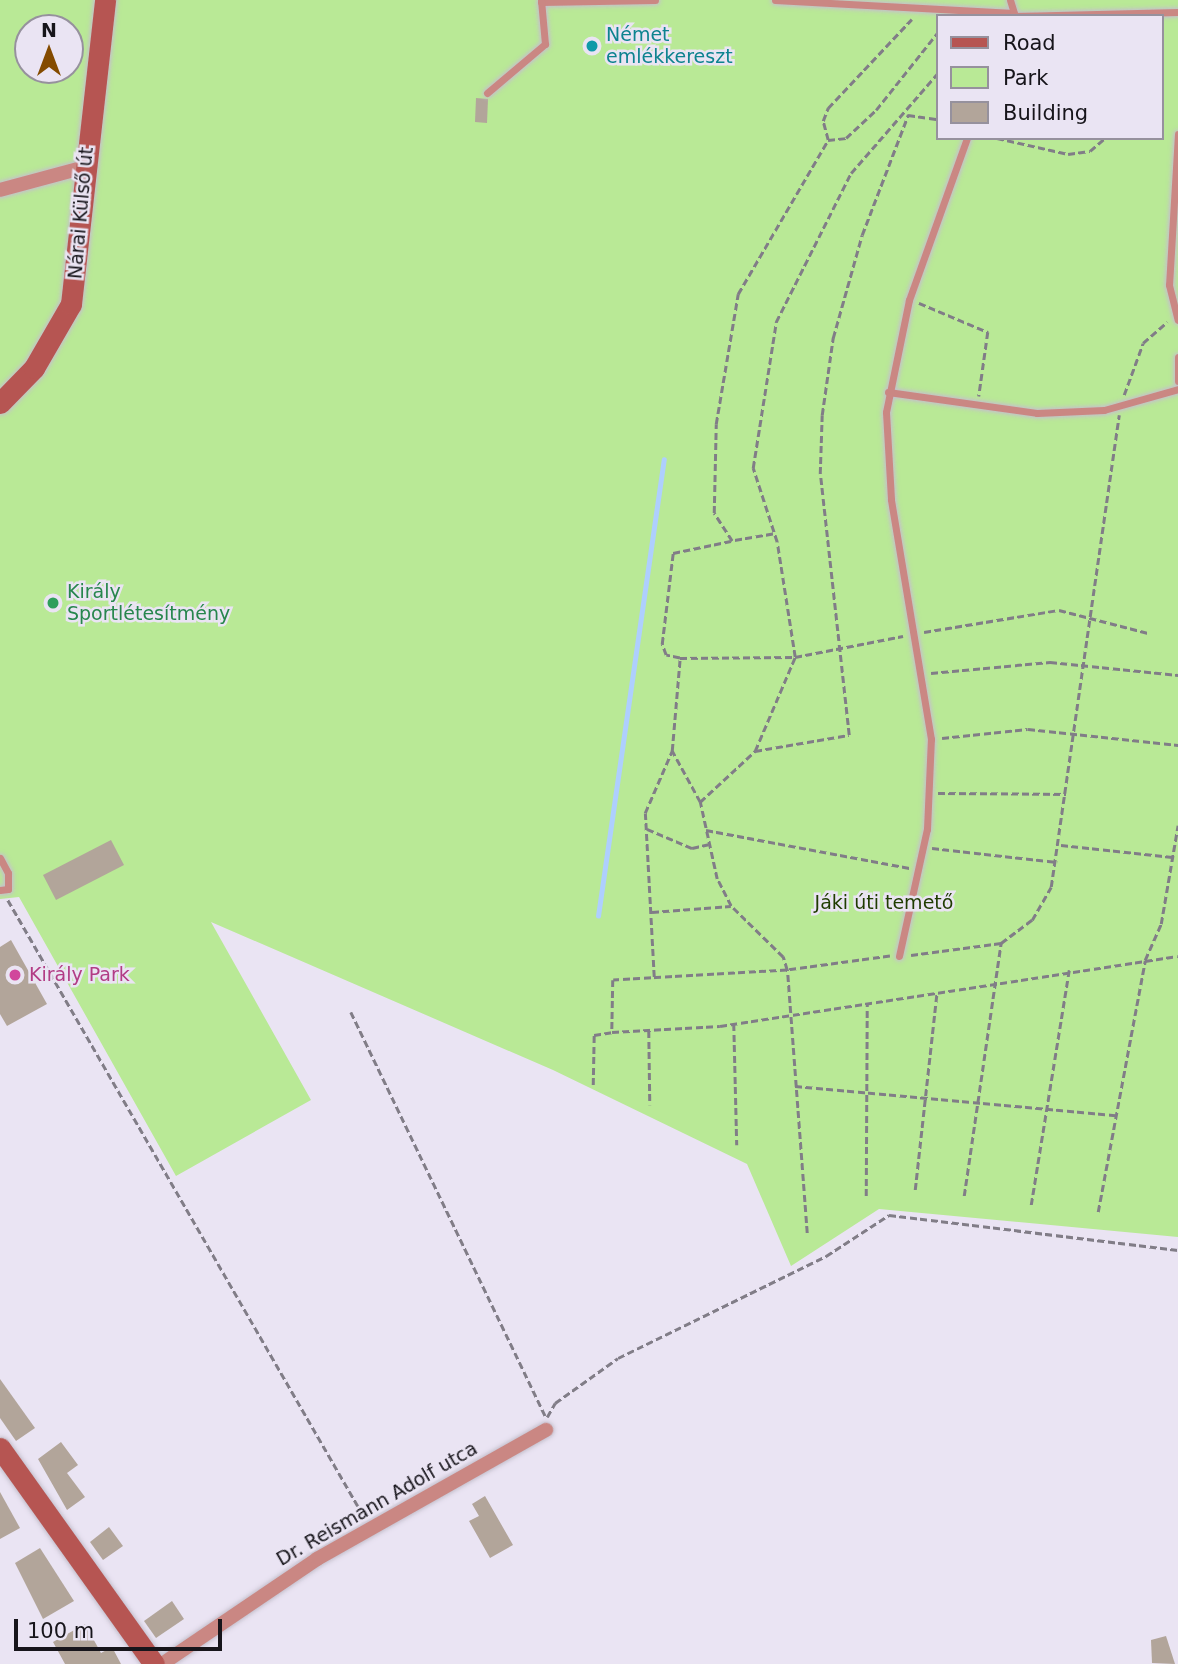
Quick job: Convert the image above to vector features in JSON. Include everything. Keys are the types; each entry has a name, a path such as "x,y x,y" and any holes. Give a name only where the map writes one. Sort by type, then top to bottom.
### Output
{"street":[{"name":"Nárai Külső út","path":"0,403 34,368 71,304 105,0"},
{"path":"0,190 85,167"},
{"name":"Dr. Reismann Adolf utca","path":"162,1664 370,1527 546,1425"},
{"path":"0,1448 154,1664"}],"lane":[{"path":"488,93 545,44 541,1 655,0"},
{"path":"775,0 923,6 1014,14 1178,12"},
{"path":"1010,0 1014,14"},
{"path":"1177,318 1169,285 1178,134"},
{"path":"899,956 923,847 931,793 931,738 924,674 890,488 888,392 909,300 966,140"},
{"path":"1178,357 1178,381"},
{"path":"888,392 1037,413 1121,403 1178,389"},
{"path":"0,858 3,890"}],"path":[{"path":"732,541 714,513 712,477 738,294 828,140 823,121 828,108 923,6"},
{"path":"828,140 846,138 876,110 936,35"},
{"path":"700,802 755,751 795,657 773,534 753,468 776,322 850,173 908,114 936,76"},
{"path":"908,114 936,119"},
{"path":"755,751 849,735 820,474 822,415 833,338 862,235 908,114"},
{"path":"1006,140 1068,154 1090,151 1103,140"},
{"path":"909,300 988,332 978,404"},
{"path":"612,1032 613,979 787,970 1001,943 1043,906 1060,844 1088,617 1121,403 1143,343 1177,318"},
{"path":"773,534 673,553 662,644 667,655 680,659 795,657 1038,610 1088,617 1148,633"},
{"path":"654,977 645,813 672,751 680,659"},
{"path":"924,674 1084,664 1178,675"},
{"path":"931,738 1028,730 1178,745"},
{"path":"672,751 700,802 709,844 731,906 783,957 787,970 807,1233"},
{"path":"931,793 1066,794"},
{"path":"1098,1212 1144,960 1161,925 1178,825"},
{"path":"647,829 692,848 709,844"},
{"path":"706,830 916,870"},
{"path":"1060,844 1172,857"},
{"path":"923,847 1057,862"},
{"path":"3,890 370,1527"},
{"path":"652,912 731,906"},
{"path":"964,1196 1001,943"},
{"path":"593,1085 594,1035 734,1024 937,992 995,979 1178,956"},
{"path":"1031,1205 1044,1111 1069,970"},
{"path":"915,1190 937,992"},
{"path":"866,1002 871,1092 866,1196"},
{"path":"351,1012 546,1425"},
{"path":"734,1024 737,1145"},
{"path":"649,1031 650,1105"},
{"path":"794,1086 976,1102 1044,1111 1116,1115"},
{"path":"546,1425 555,1404 618,1358 825,1256 888,1215 1178,1250"}],"green space":[{"name":"Jáki úti temető","path":"0,0 1178,0 1178,1237 879,1209 791,1266 747,1164 553,1070 211,922 311,1100 176,1176 19,897 0,899"}],"building":[{"path":"476,98 488,99 487,123 475,122"},
{"path":"111,840 124,865 56,900 43,875"},
{"name":"Király Park","path":"11,940 47,1004 7,1026 0,1014 0,947"},
{"path":"0,1379 35,1428 16,1441 0,1418"},
{"path":"61,1442 78,1465 67,1473 85,1497 67,1510 38,1459"},
{"path":"0,1492 20,1528 0,1539"},
{"path":"485,1496 513,1545 490,1558 469,1521 479,1516 472,1504"},
{"path":"109,1527 123,1546 103,1560 90,1542"},
{"path":"40,1548 74,1601 43,1619 15,1563"},
{"path":"172,1601 184,1619 156,1638 144,1621"},
{"path":"85,1624 101,1653 112,1647 121,1664 65,1664 53,1642"},
{"path":"1166,1636 1175,1664 1152,1663 1151,1640"}],"waterway":[{"path":"598,916 664,460"}],"place":[{"name":"Német emlékkereszt","path":"592,46"},
{"name":"Király Sportlétesítmény","path":"53,603"},
{"name":"Király Park","path":"15,975"}]}
